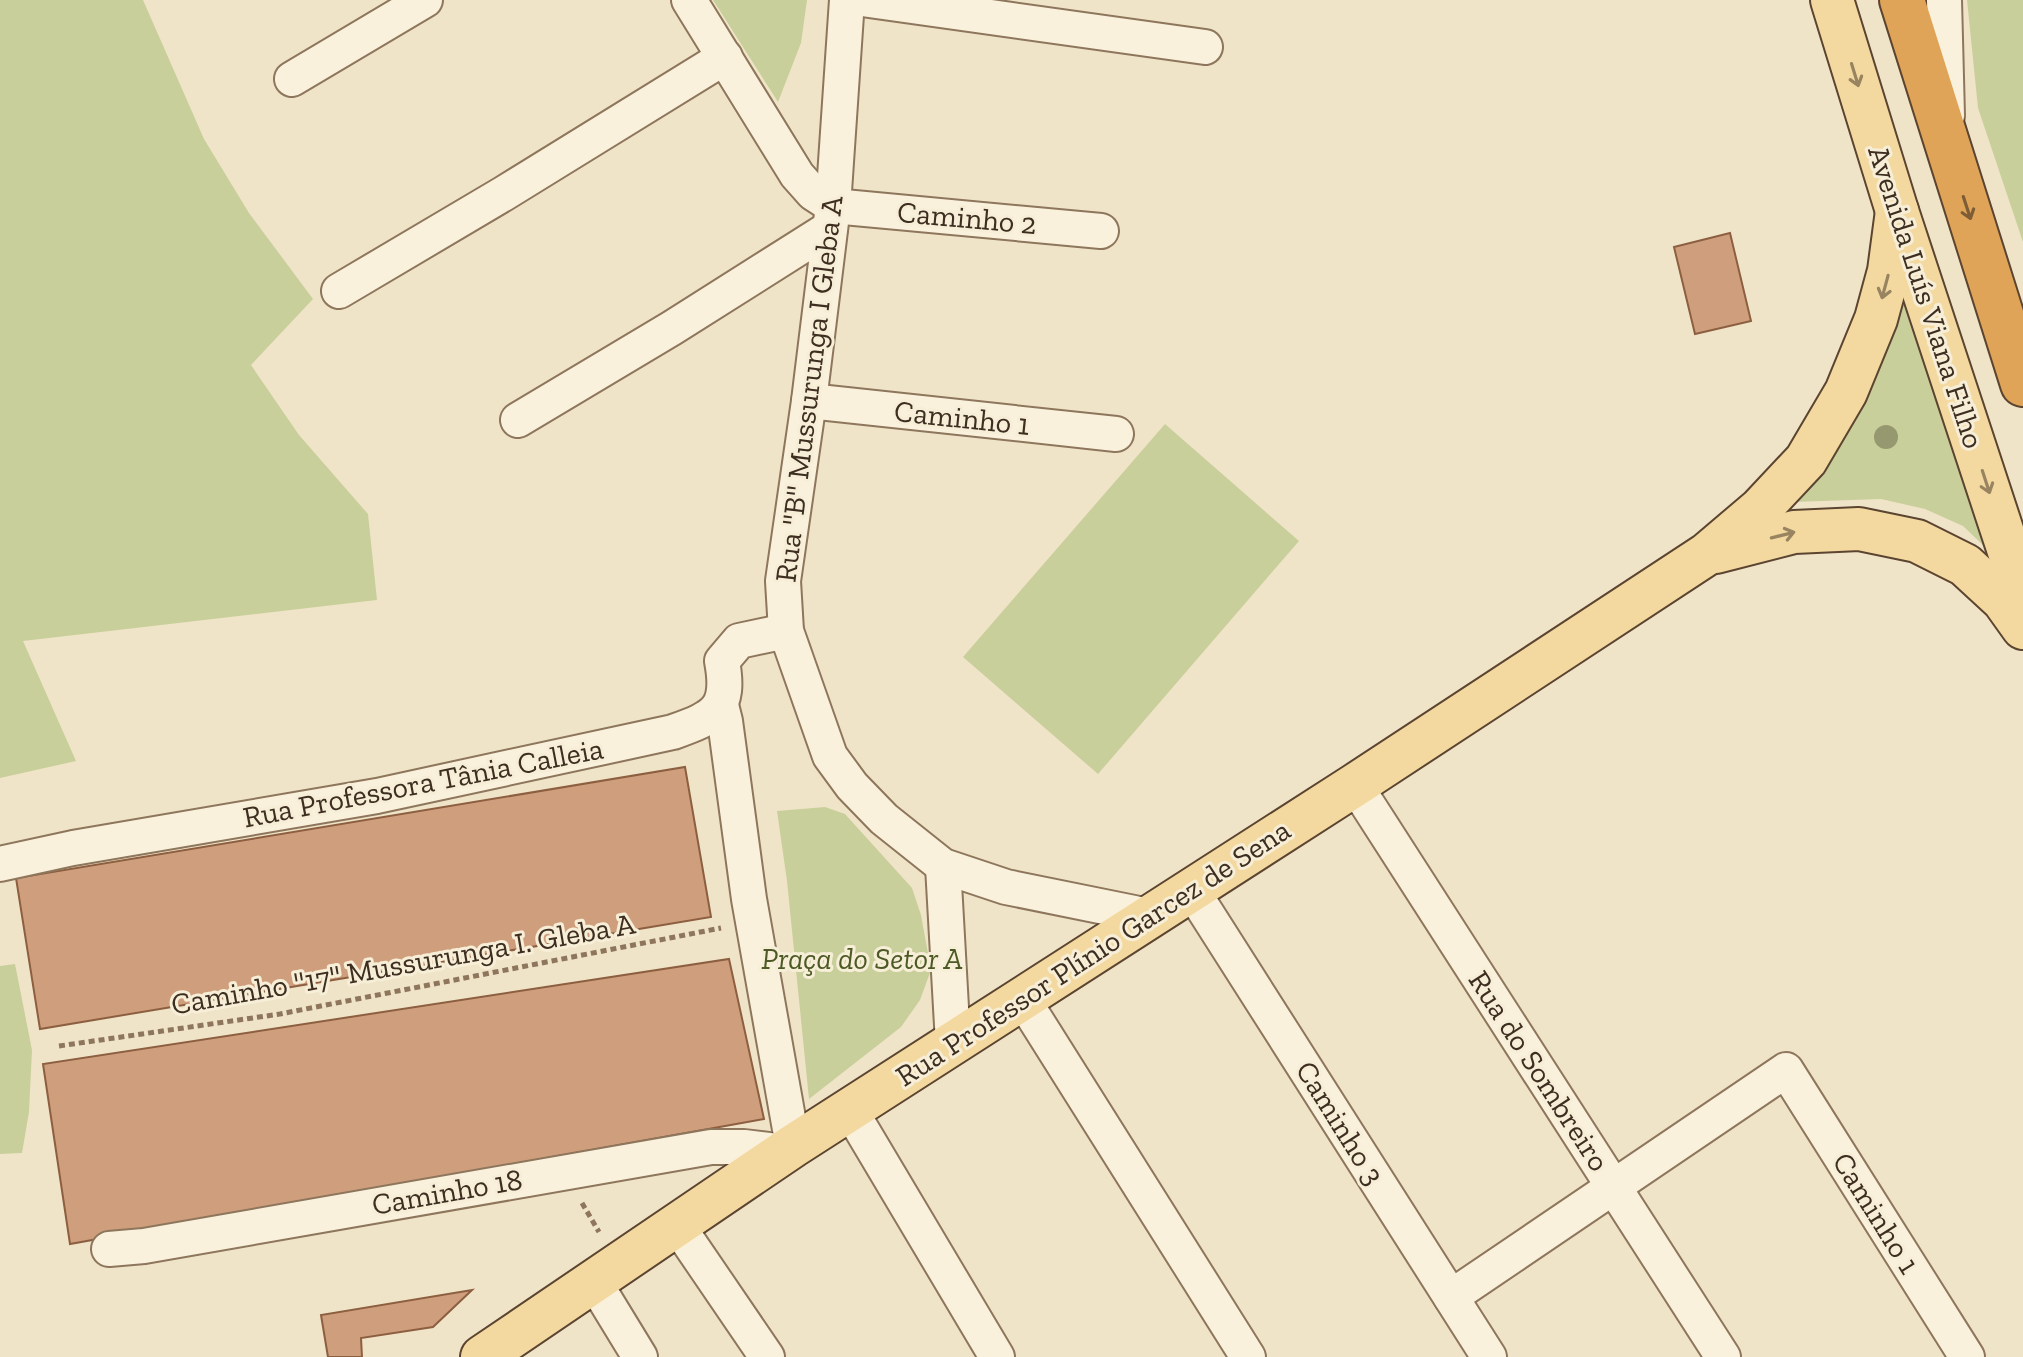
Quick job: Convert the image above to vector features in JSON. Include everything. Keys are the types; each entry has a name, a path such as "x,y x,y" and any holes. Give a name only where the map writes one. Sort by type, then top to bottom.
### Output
{"highway":[{"path":"1902,0 2023,384"}],"main road":[{"name":"Avenida Luís Viana Filho","path":"1832,0 1897,211 2023,594"},
{"name":"Rua Professor Plínio Garcez de Sena","path":"484,1356 790,1149 1707,554 1760,509 1806,460 1846,392 1876,319 1889,271 1897,211"},
{"name":"Rua Professor Plínio Garcez de Sena","path":"1707,554 1794,532 1859,529 1917,541 1965,565 2003,600 2023,628"}],"street":[{"path":"292,79 425,0"},
{"path":"518,420 672,328 831,217 797,175 689,0"},
{"name":"Rua \"B\" Mussurunga I Gleba A","path":"847,0 831,217 783,581 786,631 830,756 852,786 884,819 943,866 1006,887 1149,916"},
{"path":"869,0 1205,47"},
{"path":"1944,0 1948,148"},
{"path":"339,291 725,57"},
{"name":"Caminho 2","path":"831,217 1101,231"},
{"name":"Caminho 1","path":"809,401 1116,434"},
{"path":"786,631 739,641 722,661 727,685 721,705 790,1149"},
{"name":"Rua Professora Tânia Calleia","path":"0,864 73,848 377,796 623,744 693,725 715,713 721,705"},
{"name":"Rua do Sombreiro","path":"1355,785 1723,1357"},
{"path":"943,866 953,1043"},
{"name":"Caminho 3","path":"1191,889 1489,1357"},
{"path":"1022,998 1248,1357"},
{"name":"Caminho 1","path":"1613,1186 1786,1070 1967,1357"},
{"path":"850,1110 997,1357"},
{"name":"Caminho 18","path":"109,1249 144,1246 711,1147 790,1149"},
{"path":"1451,1297 1613,1186"},
{"path":"677,1225 767,1357"},
{"path":"606,1272 640,1357"}],"path":[{"name":"Caminho \"17\" Mussurunga I. Gleba A","path":"59,1046 280,1014 754,924"},
{"path":"564,1172 606,1272"}],"green space":[{"path":"0,0 143,0 204,139 249,213 313,299 251,365 299,435 368,514 377,600 23,641 76,761 0,778"},
{"path":"713,0 807,0 801,43 778,102"},
{"path":"1967,0 2023,0 2023,242 1978,108"},
{"path":"1906,287 1985,547 1963,526 1925,509 1881,499 1793,502"},
{"path":"1165,424 1299,541 1098,774 963,657"},
{"name":"Praça do Setor A","path":"825,807 845,814 912,888 921,915 931,970 920,1000 901,1027 809,1099 777,811"},
{"path":"15,964 32,1050 29,1112 22,1153 0,1154 0,966"}],"building":[{"path":"1730,233 1751,321 1695,334 1674,247"},
{"path":"685,767 711,917 40,1029 16,878"},
{"path":"729,959 764,1119 70,1244 43,1064"},
{"path":"472,1290 433,1327 361,1338 362,1357 328,1357 321,1315"}]}
